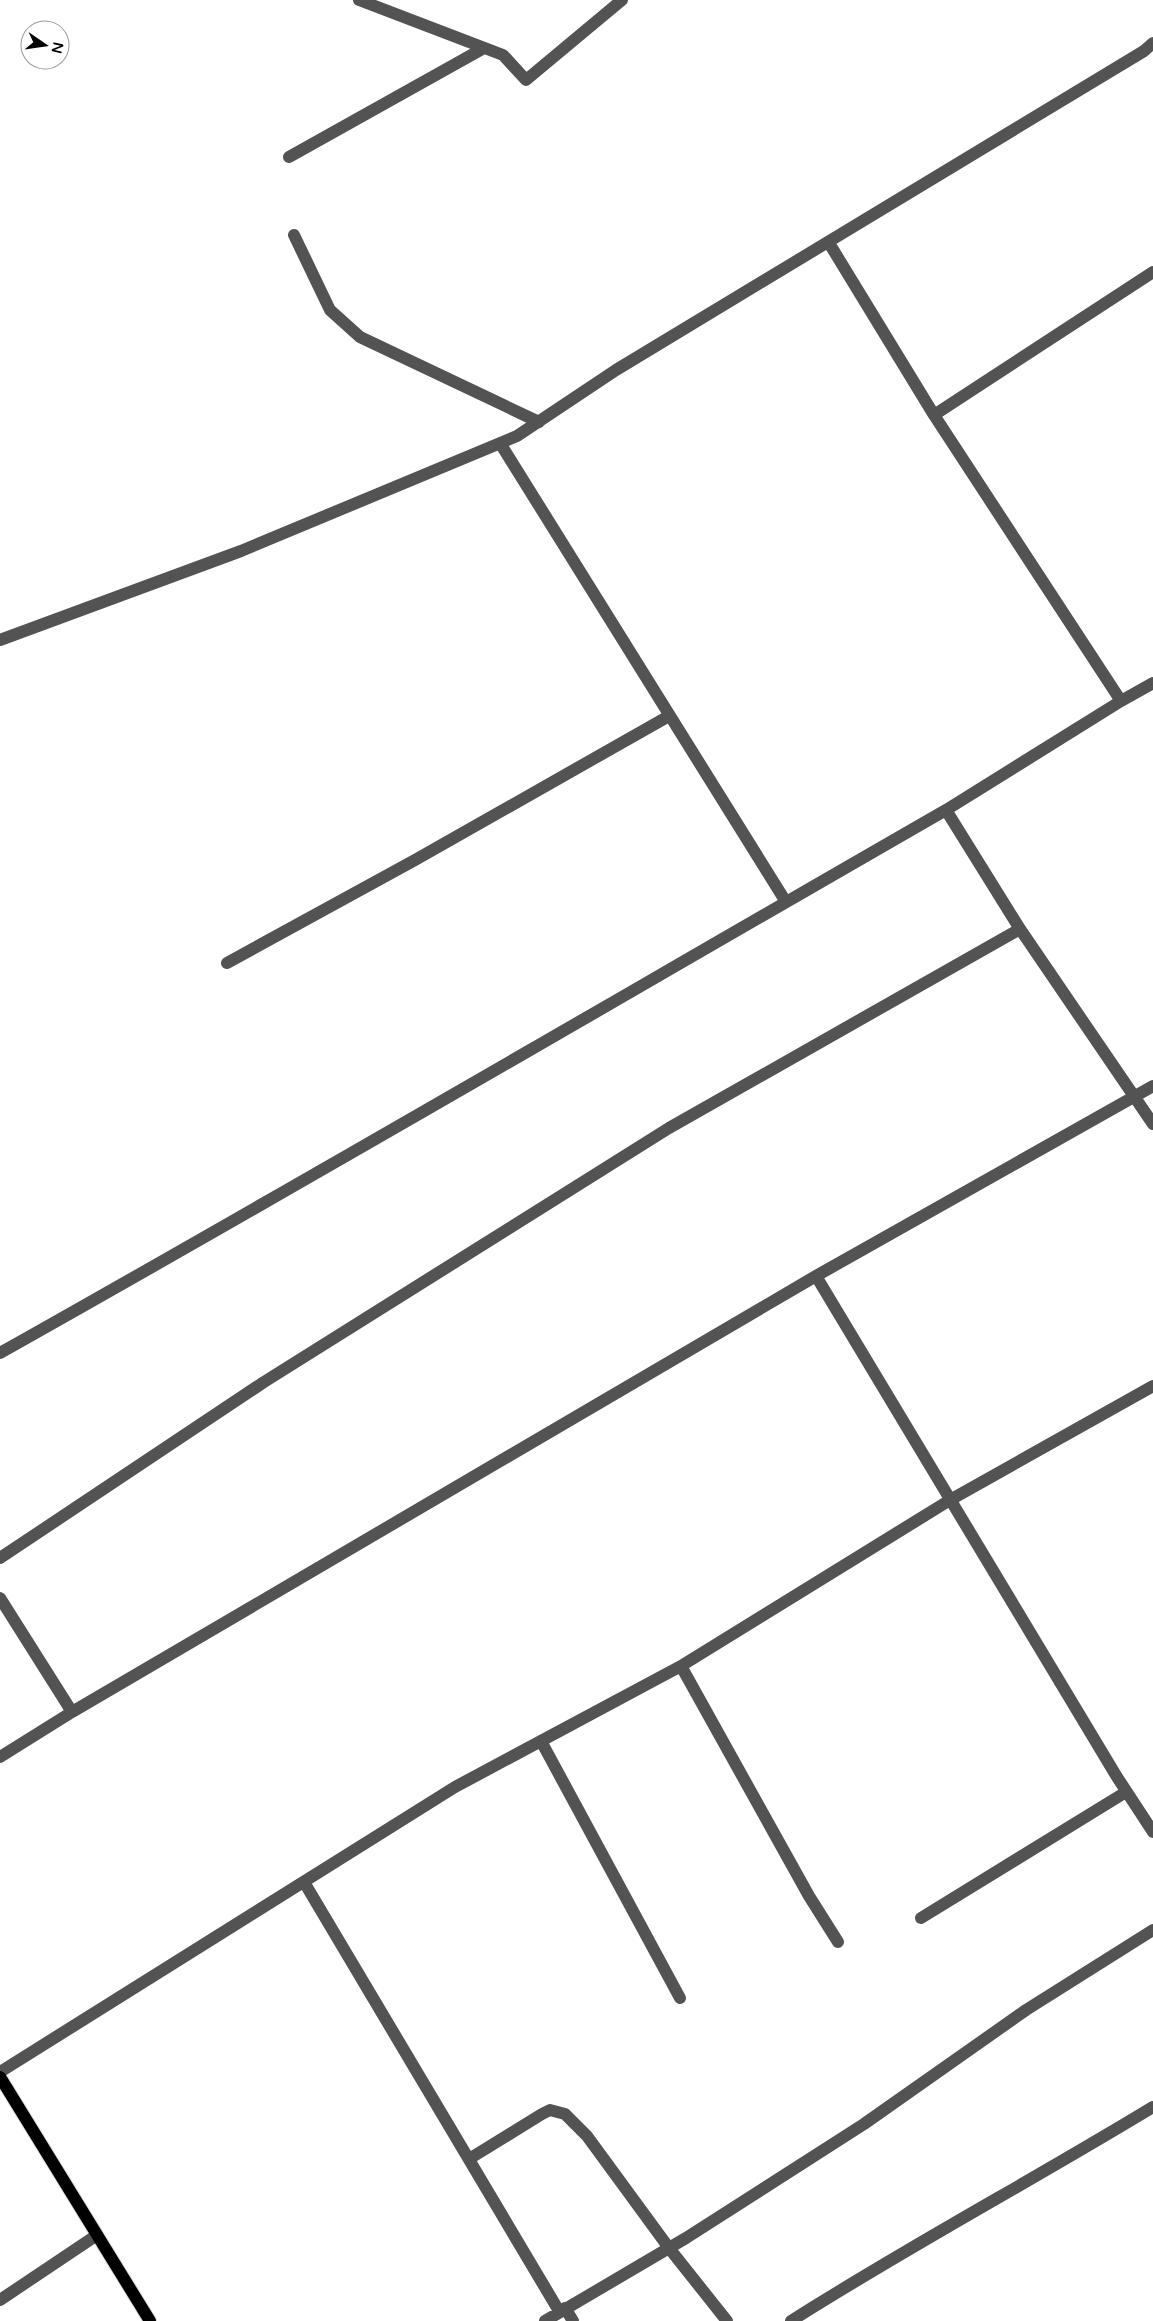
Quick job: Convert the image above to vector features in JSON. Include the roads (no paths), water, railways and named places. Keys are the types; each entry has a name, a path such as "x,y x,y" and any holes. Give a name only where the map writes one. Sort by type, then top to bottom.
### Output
{"main road":[{"path":"0,2078 150,2321"}],"street":[{"path":"359,0 503,55 526,80 622,0"},
{"path":"0,640 241,551 517,436 616,370 829,243 1144,51 1153,43"},
{"path":"289,157 484,48"},
{"path":"294,235 330,310 360,337 539,422"},
{"path":"829,243 934,415 1122,701"},
{"path":"934,415 1153,272"},
{"path":"500,443 786,902"},
{"path":"0,1353 269,1202 946,810 1153,683"},
{"path":"227,963 415,860 669,716"},
{"path":"946,810 1020,929 1153,1124"},
{"path":"0,1558 264,1382 669,1128 1020,929"},
{"path":"0,1757 72,1712 816,1276 1153,1086"},
{"path":"816,1276 1126,1792 1153,1832"},
{"path":"0,2072 455,1786 681,1666 950,1500 1153,1386"},
{"path":"0,1598 72,1712"},
{"path":"681,1666 810,1896 838,1942"},
{"path":"541,1741 680,1998"},
{"path":"920,1918 1126,1792"},
{"path":"304,1882 469,2159 562,2310 574,2321"},
{"path":"544,2321 668,2248 864,2124 1026,2010 1153,1930"},
{"path":"791,2321 868,2272 1069,2158 1153,2107"},
{"path":"469,2159 542,2114 550,2110 558,2111 587,2136 668,2248 727,2321"},
{"path":"0,2300 97,2235"}]}
